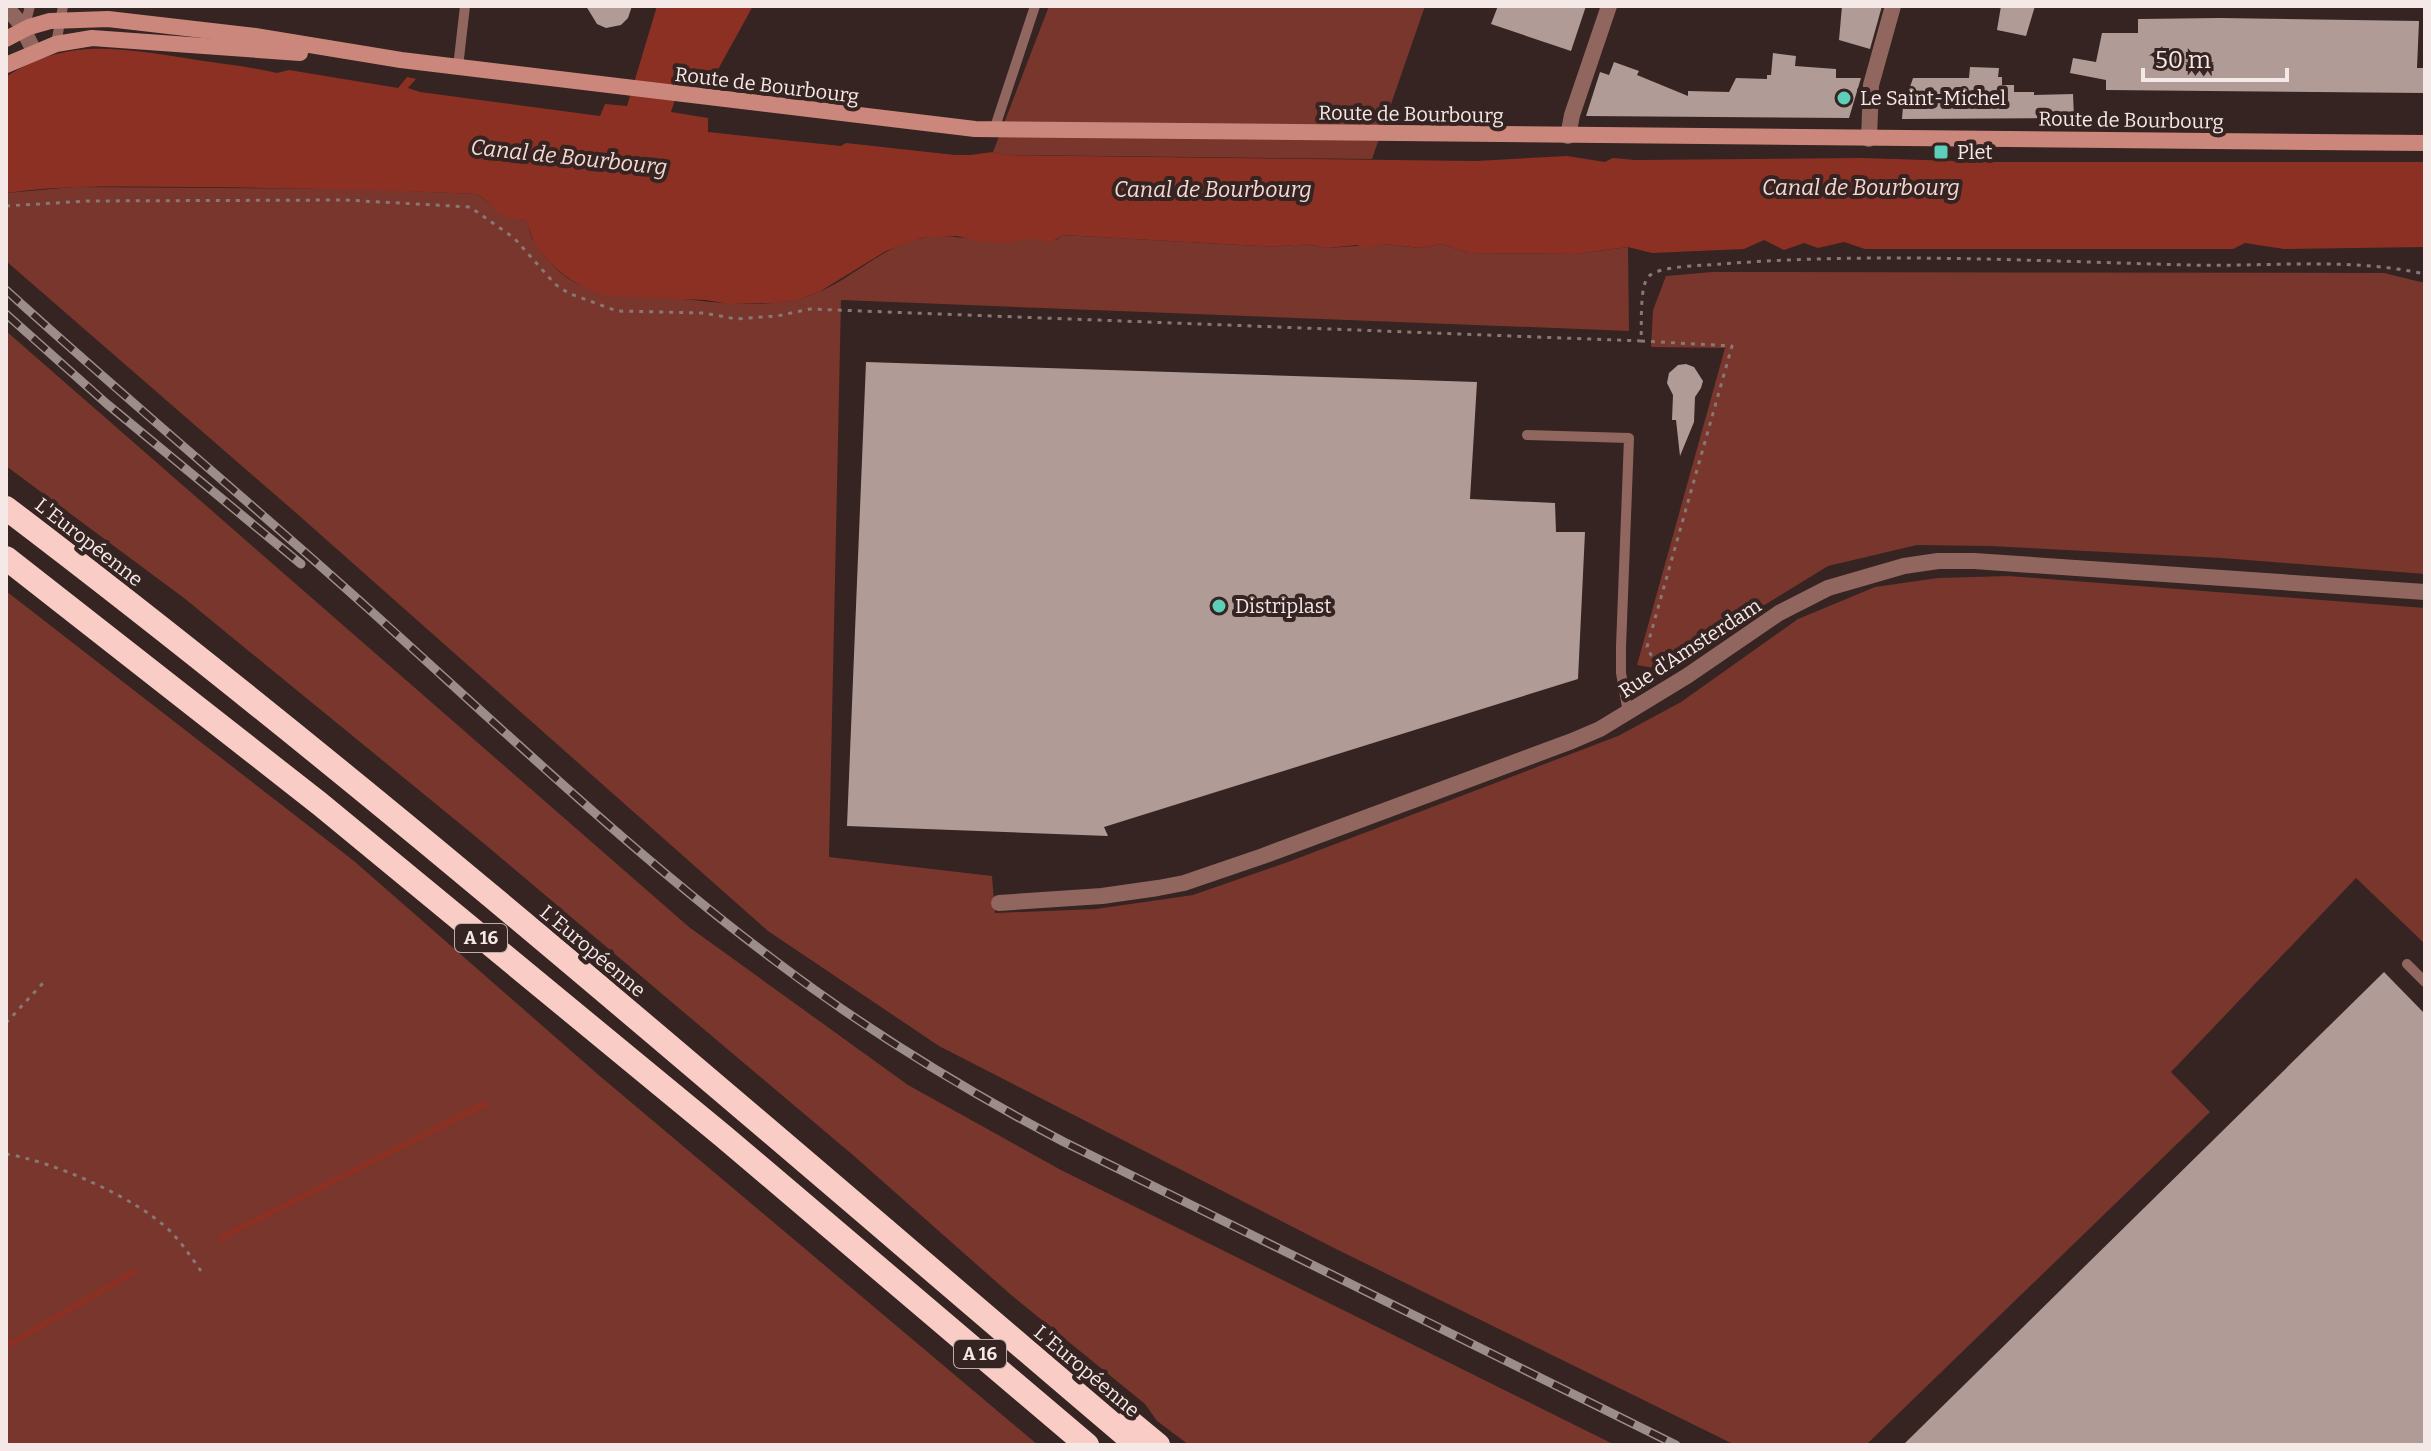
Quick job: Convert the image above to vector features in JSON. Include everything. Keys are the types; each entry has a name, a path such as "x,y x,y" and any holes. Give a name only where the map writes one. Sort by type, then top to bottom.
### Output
{"highway":[{"name":"L'Européenne","path":"6,508 328,761 1137,1445"},
{"name":"A 16","path":"6,558 320,804 873,1263 1087,1445"},
{"path":"741,1108 1158,1445"},
{"path":"873,1263 1069,1445"}],"main road":[{"name":"Route de Bourbourg","path":"6,39 62,12 255,36 401,60 936,126 994,130 2425,143"},
{"name":"Route de Bourbourg","path":"6,65 56,44 92,38 401,60"}],"street":[{"path":"1568,136 1572,115 1609,6"},
{"path":"1869,139 1871,85 1893,6"},
{"path":"6,7 24,29 34,51"},
{"name":"Rue d'Amsterdam","path":"999,903 1102,896 1184,883 1263,856 1572,741 1628,713 1779,613 1813,595 1882,571 1922,562 1996,562 2425,592"}],"lane":[{"path":"24,29 30,6"},
{"path":"458,67 465,6"},
{"path":"994,130 1035,6"},
{"path":"56,44 62,12"},
{"path":"1527,435 1629,438 1621,647 1621,673 1628,713"},
{"path":"2407,964 2425,982"}],"path":[{"path":"6,206 86,201 345,200 470,207 514,238 555,284 568,293 617,311 704,313 736,319 777,316 810,309 1732,346 1647,647 1651,655 1687,676"},
{"path":"1641,341 1644,283 1653,273 1687,266 1830,257 1866,260 1959,257 2022,262 2388,266 2425,274"},
{"path":"6,1023 43,983"},
{"path":"6,1154 53,1165 144,1211 170,1231 201,1271"}],"shaded area":[{"path":"1049,6 1425,6 1372,159 1005,155 993,152"},
{"path":"74,187 366,189 476,194 503,214 524,219 533,240 549,262 566,277 587,288 613,296 641,295 751,304 794,300 816,293 891,250 930,237 1008,242 1028,238 1056,240 1063,235 1277,247 1305,244 1327,248 1384,244 1421,248 1442,244 1469,253 1575,254 1628,247 1629,331 841,300 829,857 992,876 995,913 1096,909 1193,895 1618,736 1681,702 1798,619 1875,587 1938,578 2009,576 2425,608 2425,944 2356,878 2171,1072 2210,1112 1866,1445 1735,1445 1332,1247 939,1046 768,931 6,261 6,193"},
{"path":"1712,272 2384,273 2425,283 2425,574 2222,558 1917,545 1828,566 1660,669 1637,665 1725,348 1651,347 1653,310 1666,276"},
{"path":"6,331 689,927 908,1085 1061,1170 1615,1445 1189,1445 1157,1421 1145,1404 1010,1294 854,1156 475,836 184,598 6,466"},
{"path":"6,591 354,861 601,1077 1038,1445 6,1445"}],"water":[{"name":"Canal de Bourbourg","path":"657,6 753,6 716,73 684,72 671,112 708,118 708,132 955,155 993,152 1005,155 1476,161 1567,156 1605,162 1613,158 1862,158 1986,162 2425,162 2425,247 2284,249 2245,243 2233,249 1865,249 1844,242 1818,248 1804,243 1784,250 1764,240 1744,249 1652,253 1628,247 1575,254 1469,253 1442,244 1421,248 1384,244 1364,248 1357,245 1327,248 1305,244 1277,247 1063,235 1050,243 1031,238 1009,243 982,242 957,236 921,238 886,251 819,292 796,300 729,304 706,300 607,296 586,288 548,261 534,242 524,219 507,218 476,194 124,187 53,188 6,193 6,77 51,55 118,49 277,73 289,70 398,88 407,77 416,79 408,88 420,92 600,116 605,104 627,106"}],"building":[{"path":"586,6 632,6 628,18 621,25 606,28 597,24"},
{"path":"1498,6 1586,6 1571,51 1491,24"},
{"path":"1842,6 1882,6 1870,49 1839,40"},
{"path":"2001,6 2035,6 2026,36 1997,30"},
{"path":"2138,19 2419,21 2417,68 2425,68 2425,93 2106,90 2106,80 2070,73 2073,58 2096,62 2102,33 2138,33"},
{"path":"1773,53 1796,56 1795,66 1836,69 1836,78 1861,78 1849,118 1586,116 1600,72 1609,75 1614,62 1688,96 1688,91 1729,92 1736,78 1767,79 1767,75 1771,75"},
{"path":"1970,67 1999,68 1998,77 2002,77 2002,85 2014,85 2014,92 2073,94 2074,118 1902,119 1904,93 1908,93 1913,78 1969,78"},
{"name":"Distriplast","path":"866,362 1477,382 1470,499 1555,503 1556,532 1585,532 1578,679 1104,827 1108,836 847,826"},
{"path":"1678,365 1694,367 1703,381 1695,397 1694,422 1680,456 1676,420 1672,420 1673,395 1667,383 1669,373"},
{"path":"2384,972 2425,1014 2425,1445 1903,1445"}],"waterway":[{"path":"221,1238 485,1104"},
{"path":"6,1346 134,1272"}],"railway":[{"path":"6,290 619,834 721,919 844,1010 952,1079 1064,1142 1676,1445"},
{"path":"6,314 107,404 301,564"}],"place":[{"name":"Le Saint-Michel","path":"1844,98"},
{"name":"Plet","path":"1941,152"},
{"name":"Distriplast","path":"1219,606"}]}
